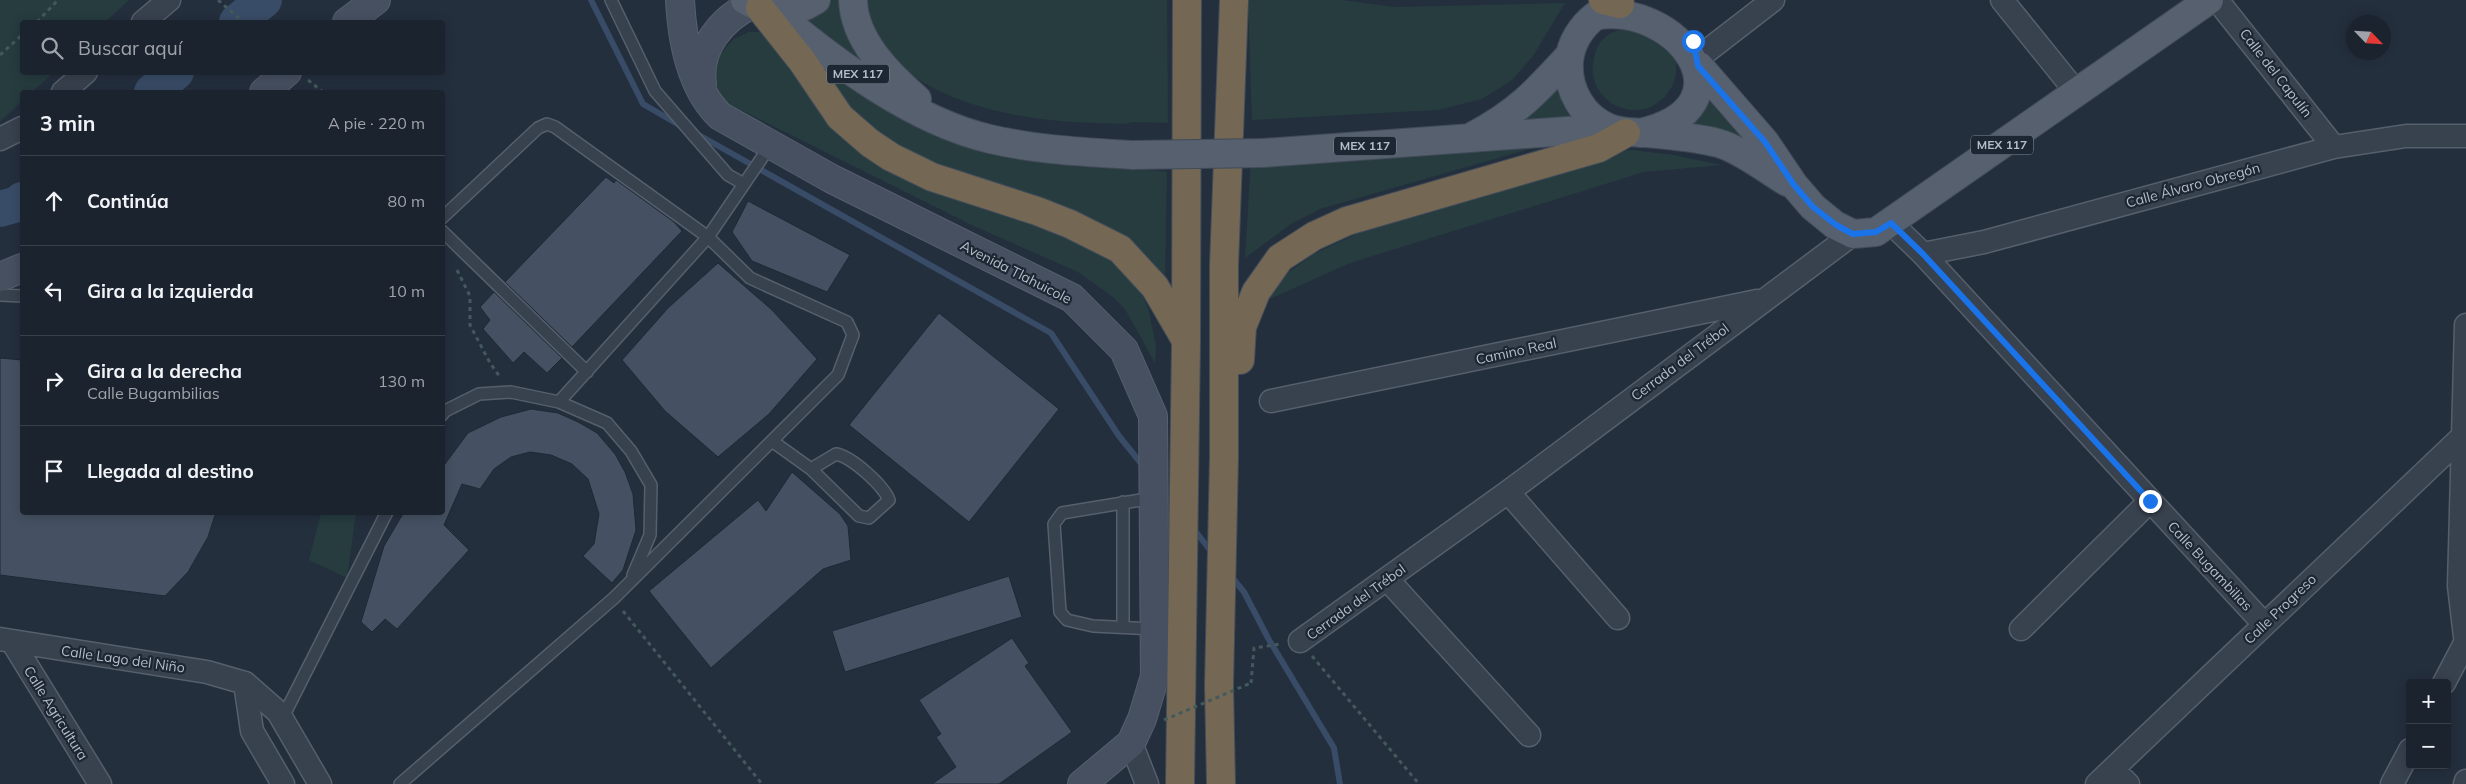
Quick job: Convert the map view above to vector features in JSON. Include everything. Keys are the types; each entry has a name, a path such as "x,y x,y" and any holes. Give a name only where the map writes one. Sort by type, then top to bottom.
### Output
{"highway":[{"path":"1180,784 1186,341 1187,0"},
{"path":"1221,784 1219,685 1224,457 1224,266 1234,0"},
{"path":"758,6 802,61 827,100 854,130 891,157 913,169 952,184 1037,211 1070,224 1120,249 1155,287 1178,322 1186,341"},
{"path":"1224,457 1237,403 1242,327 1256,292 1280,258 1314,236 1347,221 1599,148 1625,131"}],"main road":[{"path":"350,20 376,0"},
{"name":"Avenida Tlahuicole","path":"680,0 689,55 703,95 720,116 770,146 832,179 1072,298 1124,350 1153,416 1155,676 1142,719 1131,743 1082,784"},
{"path":"703,95 702,66 710,41 728,20 758,6 796,9 816,0"},
{"name":"MEX 117","path":"853,0 858,27 872,52 911,94 947,124"},
{"name":"MEX 117","path":"1794,185 1720,144 1679,136 1625,131 1584,111 1576,99 1571,85 1570,55 1576,37 1588,22 1611,2 1655,6 1671,14 1688,34 1698,62 1765,142 1794,185 1813,207 1836,225 1853,234 1876,232 1891,223 2209,0"},
{"name":"MEX 117","path":"758,6 852,71 902,102 947,124 989,138 1045,149 1133,155 1263,153 1468,139 1625,131 1666,124 1687,105 1697,80 1698,62"},
{"name":"MEX 117","path":"1468,139 1506,118 1532,97 1570,55"},
{"path":"268,90 296,75"},
{"path":"0,277 20,269"}],"street":[{"path":"145,20 169,0"},
{"path":"2002,0 2077,93"},
{"name":"Calle del Capulín","path":"2217,0 2334,147"},
{"path":"1698,62 1759,4"},
{"path":"65,90 83,75"},
{"path":"0,139 20,129"},
{"name":"Calle Álvaro Obregón","path":"1923,254 1984,242 2334,147 2406,136 2466,136"},
{"name":"Calle Bugambilias","path":"1891,223 1923,254 2264,624"},
{"name":"Cerrada del Trébol","path":"1300,641 1508,492 1762,300 1853,234"},
{"name":"Camino Real","path":"1270,401 1762,300"},
{"path":"2446,679 2466,644 2459,586 2466,325"},
{"name":"Calle Progreso","path":"2112,779 2264,624 2464,435"},
{"path":"1508,492 1618,618"},
{"path":"2021,629 2150,501"},
{"path":"1387,579 1529,736"},
{"name":"Calle Lago del Niño","path":"6,641 207,672 245,683"},
{"name":"Calle Agricultura","path":"6,641 100,784"},
{"path":"245,683 278,712 320,784"},
{"path":"245,683 252,731 283,784"},
{"path":"1131,743 1146,784"},
{"path":"2392,784 2406,758"}],"lane":[{"path":"611,0 655,91 728,175 744,184"},
{"path":"400,784 614,598 838,375 854,335 847,322 750,278 708,237 555,127 546,124 538,128 445,215"},
{"path":"559,402 708,237 770,146"},
{"path":"445,234 587,372"},
{"path":"0,295 20,296"},
{"path":"445,412 479,394 511,392 559,402 607,423 631,451 651,485 650,536 630,582"},
{"path":"772,441 811,469 859,516 868,518 889,500 885,490 845,456 836,454 811,469"},
{"path":"1153,498 1062,513 1054,524 1060,612 1067,620 1093,626 1155,629"},
{"path":"1123,502 1123,628"},
{"path":"282,719 385,515"}],"path":[{"path":"39,20 58,0"},
{"path":"218,0 242,20"},
{"path":"0,55 20,37"},
{"path":"296,75 319,90"},
{"path":"454,263 470,296 470,325 490,363 511,392"},
{"path":"614,598 762,784"},
{"path":"1164,720 1251,683 1254,648 1300,641 1419,784"}],"green space":[{"path":"0,0 129,0 107,20 20,20 20,75 51,75 34,90 20,90 20,103 0,122"},
{"path":"833,0 842,0 854,47 864,66 800,15"},
{"path":"867,0 1167,0 1168,123 1132,122 1125,124 1042,119 1010,114 944,93 915,77 891,56 875,31"},
{"path":"1248,0 1343,0 1394,7 1565,3 1533,56 1512,80 1482,99 1438,110 1252,120"},
{"path":"1647,27 1674,55 1676,73 1674,81 1671,88 1659,102 1645,109 1630,110 1616,106 1604,97 1596,85 1593,69 1596,51 1600,43 1610,34 1624,29"},
{"path":"749,32 759,32 767,36 932,190 998,213 1057,228 1119,261 1143,296 1149,311 1156,347 1155,363 1125,309 1113,297 1078,272 976,227 727,103 716,89 712,79 719,55 734,39"},
{"path":"824,71 864,92 1114,166 1167,172 1165,284 923,165 862,126"},
{"path":"1559,79 1577,115 1505,125"},
{"path":"1702,79 1755,149 1675,122"},
{"path":"1554,142 1320,209 1291,224 1245,258 1251,160"},
{"path":"1632,150 1674,155 1721,165 1644,172 1350,263 1270,299 1277,284 1289,272 1314,254 1367,229 1607,152"},
{"path":"320,515 356,515 347,578 309,560"}],"building":[{"path":"606,177 614,183 616,180 674,222 682,231 572,347 505,282"},
{"path":"748,201 850,255 827,292 752,261 732,232"},
{"path":"718,263 772,310 817,359 769,414 718,457 665,411 622,360 668,308"},
{"path":"494,292 562,358 547,373 524,352 513,363 483,329 490,320 480,307"},
{"path":"939,313 1059,409 969,522 849,425"},
{"path":"0,358 20,360 20,515 215,515 208,537 188,572 165,596 0,575"},
{"path":"531,409 558,413 597,433 615,454 625,472 633,494 636,530 623,570 612,583 583,556 594,544 599,514 588,479 572,464 551,455 530,452 511,457 494,469 480,489 462,484 444,525 469,550 397,629 385,619 372,632 361,622 384,546 402,515 445,515 445,464 468,433 501,417"},
{"path":"792,472 840,514 848,526 851,560 823,569 711,668 649,591 758,500 766,511"},
{"path":"1009,576 1022,617 845,672 832,631"},
{"path":"1012,638 1029,663 1025,666 1072,732 999,784 932,784 956,767 936,737 941,734 919,700"}],"waterway":[{"path":"239,20 264,0"},
{"path":"591,0 643,104 681,126"},
{"path":"154,90 172,75"},
{"path":"697,134 1051,333 1119,436 1144,467"},
{"path":"0,209 20,202"},
{"path":"1193,528 1213,554"},
{"path":"1230,575 1244,592 1268,638 1334,748 1340,784"}],"route":[{"path":"1693,41 1698,58 1698,66 1765,142 1794,185 1813,207 1836,225 1853,234 1876,232 1891,223 1923,254 2150,501"}]}
